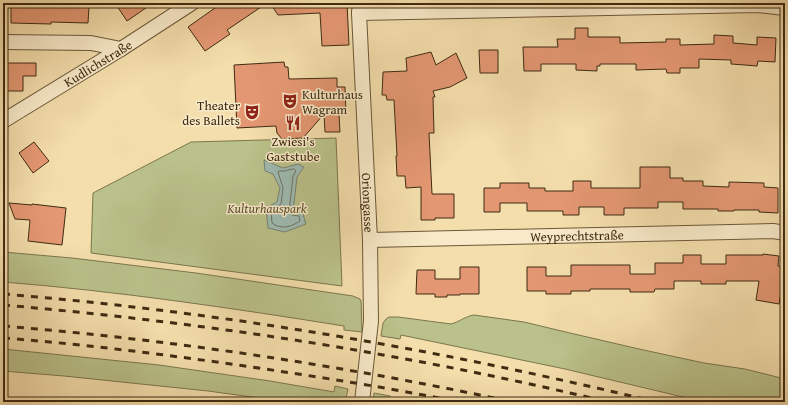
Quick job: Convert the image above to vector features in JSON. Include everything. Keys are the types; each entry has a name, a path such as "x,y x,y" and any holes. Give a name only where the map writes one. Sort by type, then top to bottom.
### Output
{"street":[{"name":"Kudlichstraße","path":"3,121 121,49 192,3"},
{"path":"360,8 758,5 785,8"},
{"name":"Oriongasse","path":"360,8 370,240 371,320 362,402"},
{"path":"3,42 91,43 121,49"},
{"name":"Weyprechtstraße","path":"370,240 765,231 785,233"}],"green space":[{"name":"Kulturhauspark","path":"336,138 342,286 91,253 93,193 191,142"},
{"path":"3,252 72,258 196,273 353,296 361,301 362,332 344,330 344,326 131,295 3,282"},
{"path":"474,315 524,322 639,349 704,363 745,369 785,379 785,402 704,402 565,369 401,335 400,339 381,336 383,323 389,317 451,324"},
{"path":"3,349 159,365 334,392 335,386 348,389 347,395 341,402 310,402 3,371"},
{"path":"374,393 390,396 393,400 404,402 373,402"}],"water":[{"path":"264,160 283,168 298,164 304,167 297,177 293,212 302,211 306,224 285,232 268,228 266,208 277,202 280,188 273,174 265,171"}],"building":[{"path":"11,3 51,3 51,5 89,6 88,23 11,23"},
{"path":"115,3 153,3 127,21"},
{"path":"222,3 267,3 227,30 230,34 205,51 188,27"},
{"path":"270,3 347,3 349,45 322,46 320,13 278,15"},
{"path":"575,28 588,28 588,37 620,37 620,43 666,42 666,39 680,39 680,45 714,44 714,35 733,36 733,43 757,45 757,37 776,38 775,62 758,61 757,66 731,64 731,60 699,59 699,68 680,68 680,73 667,73 666,69 636,70 636,64 600,64 600,66 597,66 597,71 576,70 576,64 541,64 541,71 524,71 523,47 558,47 557,39 575,39"},
{"path":"479,50 498,50 498,73 480,73"},
{"path":"431,52 436,65 456,53 467,78 450,87 433,91 435,97 433,97 434,133 429,133 432,194 454,194 454,218 421,220 421,187 406,188 405,176 397,176 394,100 387,100 386,95 382,95 383,72 407,71 406,58"},
{"name":"Kulturhaus Wagram","path":"284,62 285,67 288,67 289,79 337,78 337,87 345,87 346,114 339,114 340,132 325,132 324,114 303,138 282,139 277,133 276,126 237,128 234,65"},
{"path":"3,63 36,63 36,76 23,76 23,91 5,91 5,87 3,87"},
{"path":"34,142 49,161 33,173 19,153"},
{"path":"640,167 670,167 670,178 683,178 683,181 703,181 703,186 729,187 729,182 764,183 764,187 778,188 778,213 759,212 759,210 718,211 718,209 683,209 683,202 658,202 658,208 624,208 624,215 604,215 604,207 579,207 579,215 563,215 563,211 527,211 527,203 500,203 500,212 484,212 484,188 500,188 500,183 529,183 529,188 545,188 545,191 573,191 573,181 591,181 591,188 640,188"},
{"path":"9,203 66,208 62,245 28,241 30,220 15,219"},
{"path":"763,254 779,256 778,266 785,267 785,293 781,292 779,304 756,300 759,281 726,281 726,284 701,284 701,281 674,281 674,289 655,289 654,292 630,292 630,289 590,289 590,291 571,291 571,294 546,294 546,291 527,291 527,267 546,267 546,276 571,276 571,265 630,265 630,274 655,274 655,263 683,263 683,255 701,255 701,264 726,264 726,255"},
{"path":"460,267 479,267 479,294 460,294 447,295 447,297 435,297 435,294 416,294 417,270 435,270 435,279 460,279"}],"railway":[{"path":"3,294 168,311 332,335 495,366 656,402"},
{"path":"3,305 158,321 313,343 465,370 609,402"},
{"path":"3,326 131,339 259,356 386,377 513,402"},
{"path":"3,338 62,343 238,365 377,387 459,402"}],"place":[{"name":"Kulturhaus Wagram","path":"290,101"},
{"name":"Theater des Ballets","path":"252,112"},
{"name":"Zwiesi's Gaststube","path":"293,123"}]}
